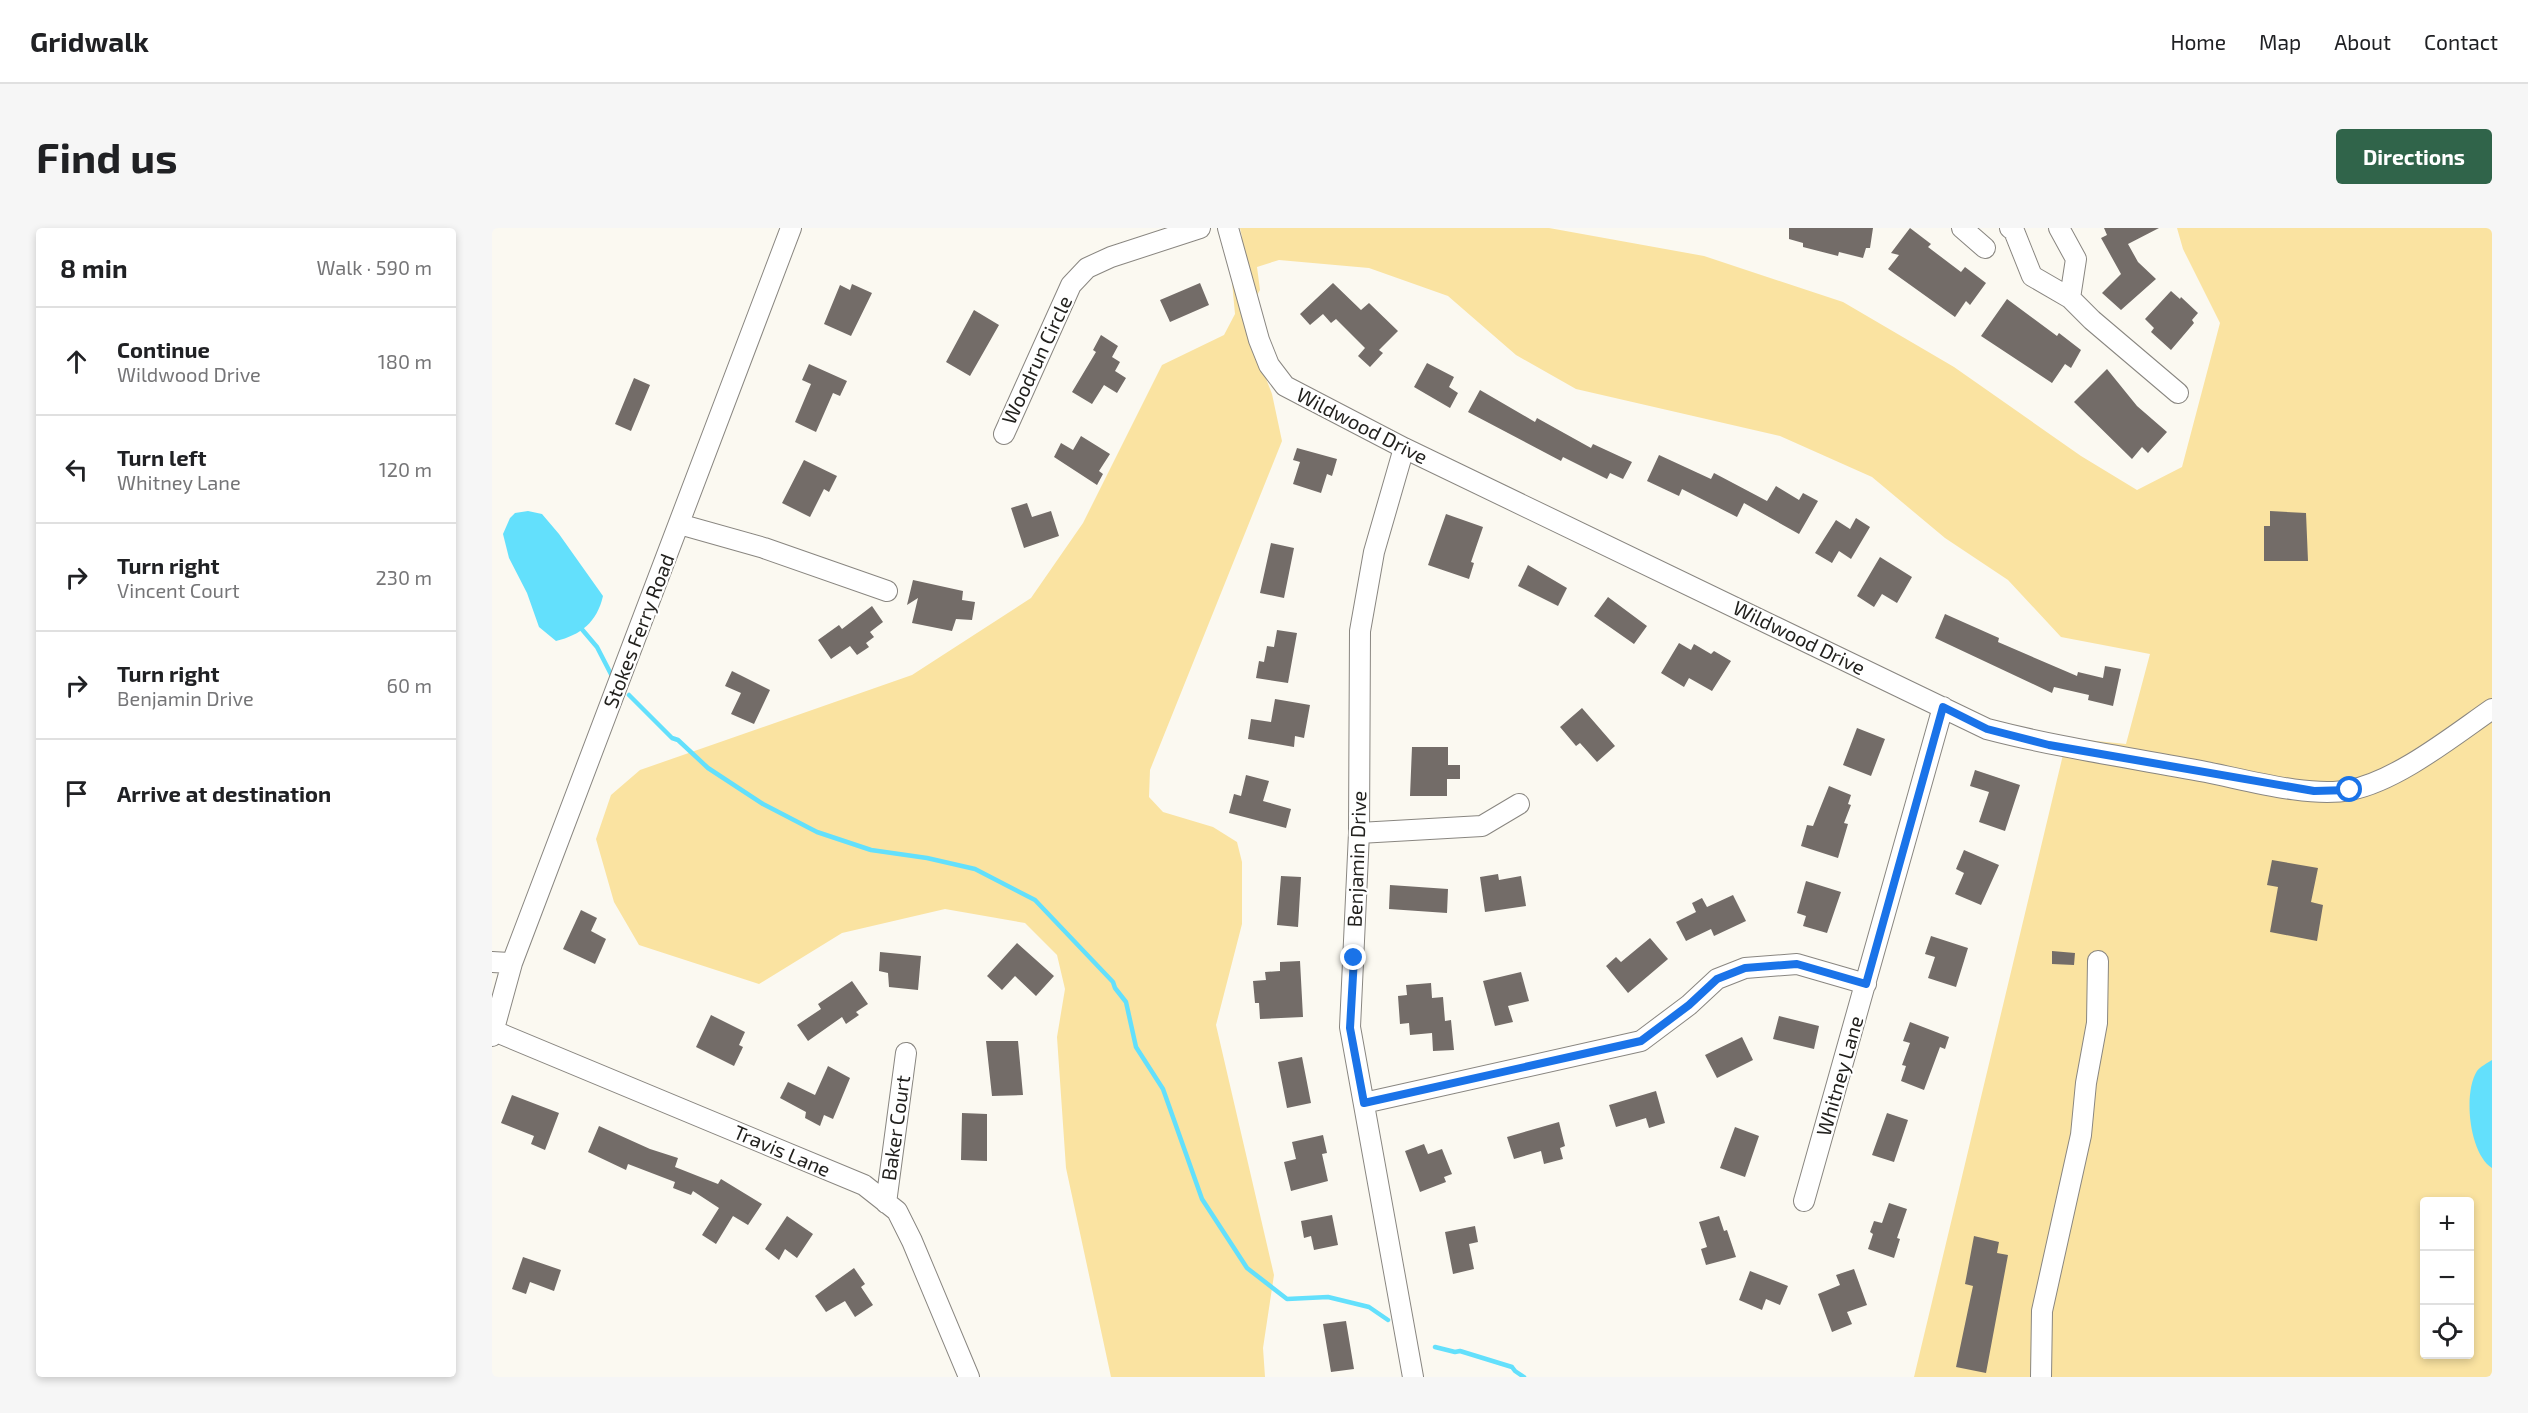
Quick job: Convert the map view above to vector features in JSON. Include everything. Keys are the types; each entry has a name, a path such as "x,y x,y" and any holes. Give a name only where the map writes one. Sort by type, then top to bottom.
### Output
{"street":[{"name":"Stokes Ferry Road","path":"493,1034 512,963 791,228"},
{"name":"Woodrun Circle","path":"1004,434 1071,285 1087,268 1111,257 1200,228"},
{"name":"Wildwood Drive","path":"1228,228 1259,340 1269,365 1285,387 1404,448 1987,729 2049,745 2314,791 2350,790 2379,780 2431,751 2492,709"},
{"path":"2010,228 2014,231 2032,276 2070,298 2092,320 2178,393"},
{"path":"2059,228 2076,259 2070,298"},
{"path":"1968,230 1985,248"},
{"name":"Benjamin Drive","path":"1404,448 1374,552 1360,631 1359,833 1350,1028 1413,1377"},
{"path":"679,524 764,548 887,591"},
{"name":"Whitney Lane","path":"1804,1201 1943,707"},
{"path":"1359,833 1482,826 1519,804"},
{"path":"2040,1377 2042,1311 2081,1135 2086,1083 2097,1023 2098,961"},
{"path":"492,962 512,963"},
{"path":"1364,1103 1641,1041 1689,1005 1717,979 1745,968 1797,964 1866,984"},
{"name":"Travis Lane","path":"493,1034 864,1185 897,1212 912,1241 969,1377"},
{"name":"Baker Court","path":"886,1203 906,1053"}],"shaded area":[{"path":"1240,228 1549,228 1704,256 1843,302 1954,367 2081,456 2137,490 2182,467 2220,323 2183,249 2177,228 2492,228 2492,1377 1914,1377 2067,738 2126,744 2150,654 2061,637 2008,580 1945,538 1872,477 1780,436 1576,389 1516,355 1448,296 1369,268 1279,260 1257,267 1260,290 1243,319 1272,394 1282,441 1150,770 1149,797 1163,812 1213,827 1237,842 1242,862 1242,924 1216,1025 1274,1275 1263,1348 1265,1377 1111,1377 1066,1168 1057,1037 1065,989 1057,955 1025,923 945,909 842,933 759,984 639,945 614,902 596,839 611,795 640,770 912,675 1031,598 1083,523 1162,365 1224,335 1235,314 1231,271 1223,243 1242,237"}],"water":[{"path":"528,511 542,514 603,596 597,613 587,626 573,635 556,641 539,627 527,593 509,558 503,534 510,518 515,513"},
{"path":"2492,1060 2492,1168 2484,1160 2473,1137 2470,1093 2477,1071"}],"building":[{"path":"1789,228 1873,228 1870,248 1866,248 1863,258 1839,252 1838,256 1803,247 1803,243 1789,239"},
{"path":"1910,228 1931,244 1928,247 1961,272 1965,267 1986,283 1970,305 1966,301 1955,317 1888,269 1899,255 1891,253"},
{"path":"2104,228 2159,228 2128,244 2138,262 2156,279 2121,310 2102,293 2121,274 2101,238 2107,235"},
{"path":"1200,283 1209,305 1170,322 1160,300"},
{"path":"1333,283 1361,310 1369,303 1398,331 1379,350 1383,353 1370,367 1358,356 1365,348 1336,319 1331,323 1323,314 1310,325 1300,314"},
{"path":"852,284 872,293 851,336 824,324 840,285 850,290"},
{"path":"2171,291 2198,313 2192,320 2194,323 2171,350 2151,332 2154,328 2145,319"},
{"path":"2007,299 2057,336 2059,333 2081,350 2071,368 2065,364 2052,383 1981,336"},
{"path":"974,310 999,325 970,376 946,362"},
{"path":"1101,335 1118,346 1112,357 1120,362 1115,371 1126,378 1117,393 1104,385 1092,404 1072,392 1096,352 1093,350"},
{"path":"1427,363 1454,377 1449,387 1458,393 1450,408 1414,387"},
{"path":"809,364 847,381 840,396 833,393 816,432 795,422 811,384 802,380"},
{"path":"2107,369 2137,406 2167,432 2148,453 2142,447 2132,459 2074,402"},
{"path":"634,378 650,385 631,431 615,424"},
{"path":"1480,390 1535,422 1537,418 1591,448 1593,444 1632,462 1623,479 1610,473 1607,479 1563,457 1561,461 1468,412"},
{"path":"1081,436 1110,454 1099,471 1103,474 1097,485 1054,457 1061,443 1073,450"},
{"path":"1297,448 1337,459 1332,476 1327,474 1321,493 1293,484 1300,462 1293,460"},
{"path":"1659,455 1711,479 1714,473 1767,501 1776,486 1799,500 1803,493 1818,501 1799,534 1744,503 1737,517 1682,489 1679,496 1647,481"},
{"path":"804,460 837,476 829,492 824,489 810,517 782,503"},
{"path":"1027,503 1032,517 1051,511 1059,536 1024,548 1011,508"},
{"path":"2270,511 2306,513 2308,561 2264,561 2264,526 2270,526"},
{"path":"1446,514 1483,527 1471,562 1474,563 1469,579 1428,565"},
{"path":"1856,518 1870,527 1851,559 1839,551 1832,563 1815,553 1836,520 1850,529"},
{"path":"1271,543 1294,548 1284,598 1260,593"},
{"path":"1880,557 1912,577 1897,603 1882,594 1874,607 1857,596"},
{"path":"1528,565 1567,588 1558,606 1518,586"},
{"path":"913,580 963,591 962,600 975,602 972,620 956,619 952,631 912,623 918,598 907,605"},
{"path":"1608,597 1647,626 1634,644 1594,616"},
{"path":"872,606 883,622 870,632 874,637 866,643 869,647 857,655 850,646 831,659 818,640 839,625 842,629"},
{"path":"1945,614 1999,638 1998,642 2077,676 2078,672 2103,678 2105,666 2121,669 2113,706 2088,700 2089,695 2054,687 2052,693 1935,638"},
{"path":"1277,630 1297,633 1288,683 1256,678 1259,661 1264,662 1267,646 1274,647"},
{"path":"1679,643 1691,650 1694,644 1711,654 1714,651 1731,661 1712,691 1689,678 1684,687 1661,673"},
{"path":"732,671 770,690 754,724 731,714 741,693 725,686"},
{"path":"1275,699 1310,705 1304,738 1295,736 1294,747 1248,739 1251,719 1271,722"},
{"path":"1582,708 1615,746 1597,762 1580,743 1576,746 1560,727"},
{"path":"1857,728 1885,739 1871,776 1843,765"},
{"path":"1412,747 1448,747 1448,765 1460,765 1460,779 1447,779 1447,796 1410,796"},
{"path":"1975,770 2020,785 2005,831 1979,822 1989,792 1970,786"},
{"path":"1246,775 1269,781 1263,801 1291,809 1286,828 1229,813 1234,794 1241,796"},
{"path":"1829,786 1851,795 1848,804 1851,805 1844,823 1848,824 1838,858 1801,846 1807,825 1813,826"},
{"path":"1964,850 1999,865 1981,905 1955,894 1964,873 1956,869"},
{"path":"2272,860 2318,868 2311,902 2323,905 2317,941 2270,932 2278,887 2267,885"},
{"path":"1498,874 1499,880 1521,876 1526,906 1485,912 1480,877"},
{"path":"1281,876 1301,877 1298,927 1277,925"},
{"path":"1806,881 1841,892 1827,933 1803,926 1806,916 1797,913"},
{"path":"1390,885 1448,889 1447,913 1389,909"},
{"path":"1733,895 1746,921 1714,936 1711,929 1686,941 1676,922 1696,912 1692,903 1702,898 1707,907"},
{"path":"581,910 597,918 591,931 606,939 595,964 563,949"},
{"path":"1931,936 1968,948 1956,987 1928,978 1935,957 1925,954"},
{"path":"1650,938 1668,959 1628,993 1606,966 1616,957 1621,962"},
{"path":"1017,943 1054,976 1036,996 1015,976 1002,990 987,976"},
{"path":"2052,951 2075,953 2074,965 2052,964"},
{"path":"880,952 921,956 918,990 889,987 888,973 879,971"},
{"path":"1300,961 1303,1017 1260,1019 1259,1003 1255,1003 1253,981 1266,980 1265,972 1280,971 1280,962"},
{"path":"1521,972 1529,1001 1508,1006 1513,1022 1495,1026 1483,981"},
{"path":"852,981 868,1004 856,1012 859,1015 846,1024 842,1017 808,1041 797,1025 821,1009 818,1004"},
{"path":"1431,983 1432,998 1443,997 1445,1021 1451,1020 1454,1050 1433,1051 1432,1033 1410,1035 1409,1023 1400,1024 1398,996 1407,995 1406,985"},
{"path":"711,1015 745,1032 739,1045 743,1047 734,1066 696,1047"},
{"path":"1779,1016 1819,1026 1814,1049 1773,1039"},
{"path":"1910,1022 1949,1037 1945,1049 1940,1047 1924,1090 1901,1081 1906,1066 1902,1065 1910,1043 1903,1041"},
{"path":"1742,1037 1753,1060 1717,1078 1705,1055"},
{"path":"986,1041 1018,1041 1023,1095 992,1096"},
{"path":"1302,1057 1311,1103 1287,1108 1278,1062"},
{"path":"828,1066 850,1078 833,1119 824,1115 820,1126 805,1118 806,1112 780,1098 788,1082 815,1095"},
{"path":"1656,1091 1665,1123 1649,1128 1646,1118 1616,1127 1609,1105"},
{"path":"512,1095 559,1113 545,1150 531,1144 534,1136 501,1123"},
{"path":"962,1113 987,1114 987,1161 961,1160"},
{"path":"1887,1113 1908,1120 1894,1162 1872,1155"},
{"path":"1559,1122 1565,1146 1560,1148 1563,1159 1544,1164 1541,1151 1514,1159 1507,1137"},
{"path":"599,1126 650,1149 678,1158 675,1167 718,1184 721,1179 762,1204 748,1225 733,1216 716,1244 702,1235 719,1208 693,1191 691,1195 673,1188 675,1182 628,1164 626,1170 588,1152"},
{"path":"1735,1127 1759,1136 1745,1177 1720,1168"},
{"path":"1323,1135 1327,1153 1322,1154 1328,1181 1291,1191 1284,1162 1296,1159 1292,1142"},
{"path":"1424,1144 1428,1154 1442,1149 1452,1174 1444,1177 1446,1182 1420,1192 1405,1151"},
{"path":"1889,1203 1907,1209 1897,1238 1900,1239 1894,1258 1868,1249 1874,1221 1882,1223"},
{"path":"1332,1215 1338,1245 1314,1250 1311,1236 1304,1238 1301,1221"},
{"path":"787,1216 813,1234 797,1258 785,1249 779,1260 765,1249"},
{"path":"1719,1216 1724,1231 1727,1230 1736,1257 1706,1265 1701,1249 1707,1247 1699,1222"},
{"path":"1475,1226 1478,1242 1469,1244 1474,1269 1453,1274 1445,1232"},
{"path":"1974,1236 1999,1242 1997,1253 2008,1255 1986,1373 1956,1367 1973,1286 1965,1284"},
{"path":"523,1257 561,1270 554,1291 530,1282 526,1294 512,1289"},
{"path":"854,1268 865,1284 861,1287 873,1305 855,1317 845,1301 826,1312 815,1296"},
{"path":"1854,1269 1867,1305 1847,1312 1852,1324 1832,1332 1818,1294 1840,1285 1836,1275"},
{"path":"1750,1271 1788,1286 1780,1305 1766,1299 1762,1310 1739,1300"},
{"path":"1346,1321 1354,1369 1331,1372 1323,1324"}],"waterway":[{"path":"580,627 597,647 613,678"},
{"path":"629,695 672,738 678,740 708,768 763,804 817,832 871,850 927,858 975,869 1035,900 1113,982 1126,1002 1136,1047 1163,1089 1202,1199 1247,1268 1287,1299 1328,1297 1369,1307 1388,1320"},
{"path":"1435,1347 1460,1351 1512,1367 1524,1377"}],"route":[{"path":"1354,958 1350,1028 1364,1103 1641,1041 1689,1005 1717,979 1745,968 1797,964 1866,984 1943,707 1987,729 2049,745 2314,791 2350,790"}]}
